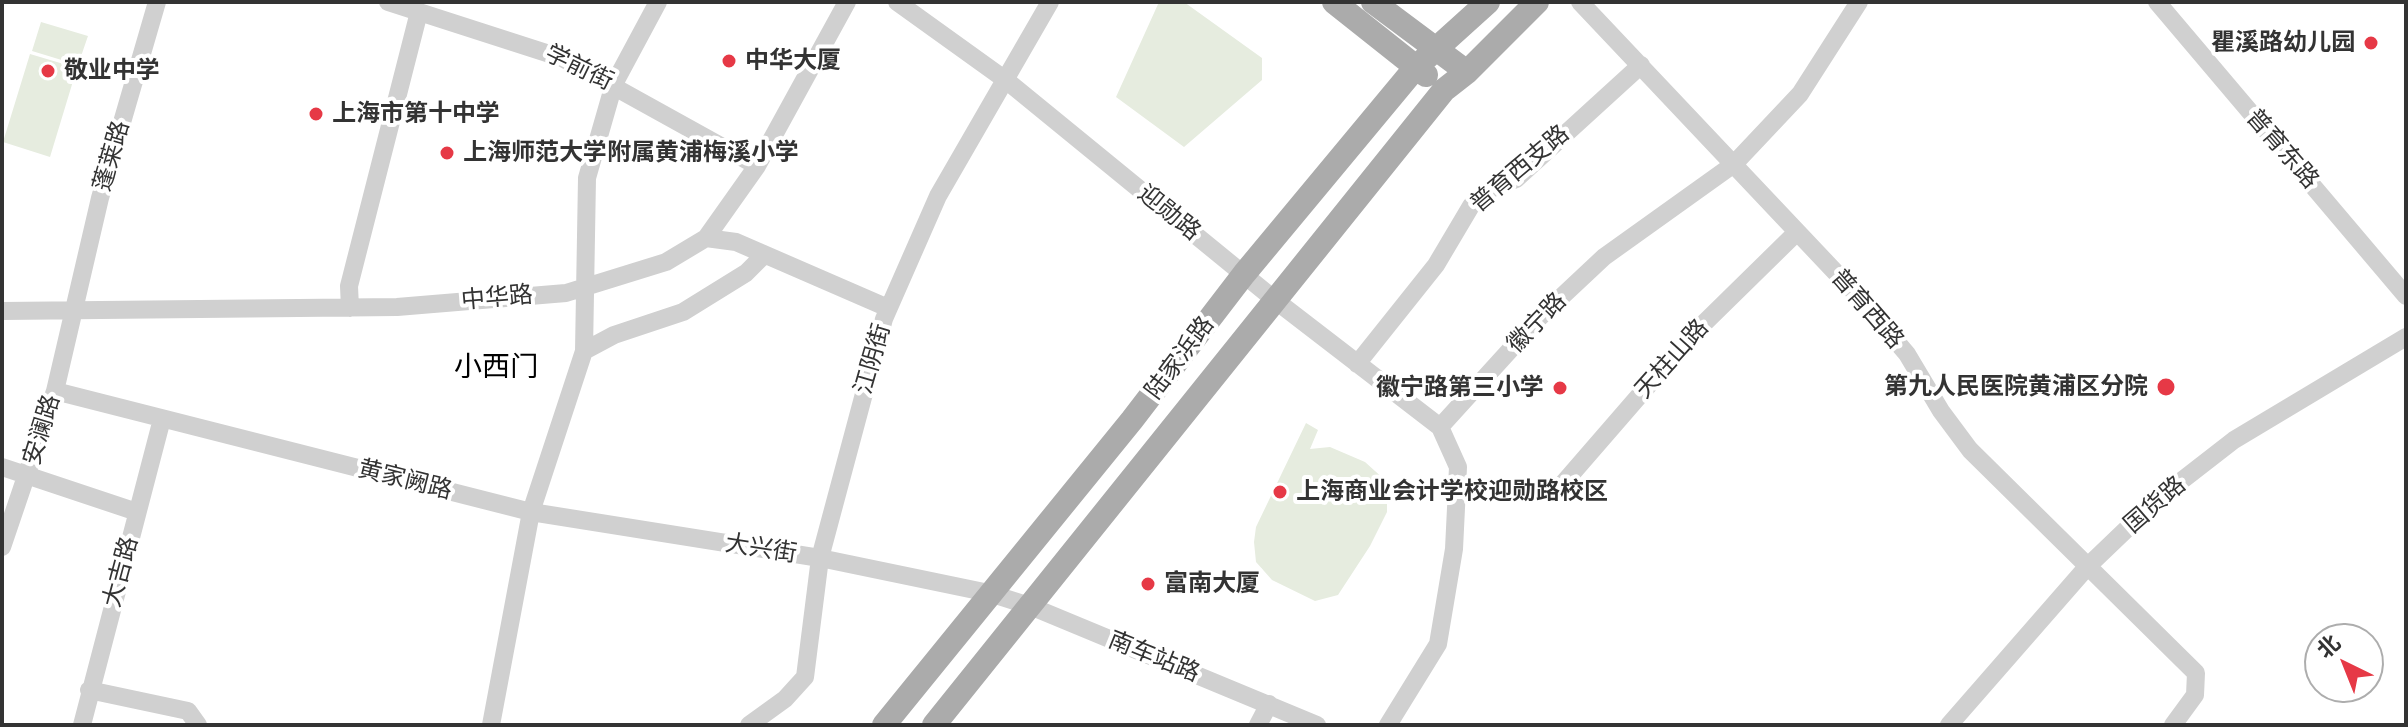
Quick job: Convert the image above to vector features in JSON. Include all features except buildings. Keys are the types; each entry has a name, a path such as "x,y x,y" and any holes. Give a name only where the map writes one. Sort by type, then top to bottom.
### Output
{"main road":[{"path":"1334,2 1444,90"},
{"path":"1373,2 1467,72"},
{"name":"陆家浜路","path":"884,725 1132,420 1244,274 1416,67 1488,2"},
{"name":"陆家浜路","path":"934,725 1444,90 1467,72 1537,2"}],"street":[{"name":"蓬莱路","path":"73,311 100,198 157,2"},
{"name":"学前街","path":"388,2 537,47 614,84 757,166"},
{"path":"491,725 531,512 584,351 587,178 614,84 658,2"},
{"name":"中华路","path":"2,311 397,307 586,289 666,262 706,238 757,166 847,2"},
{"name":"迎勋路","path":"897,2 1007,81 1275,300 1440,427"},
{"name":"江阴街","path":"749,725 785,699 805,677 820,558 888,308 938,196 1050,2"},
{"name":"普育西路","path":"1580,2 1734,164 1907,354 1937,405 1970,450 2196,673 2195,695 2173,725"},
{"name":"徽宁路","path":"1440,427 1540,317 1604,257 1734,164 1800,94 1859,2"},
{"name":"普育东路","path":"2157,2 2406,296"},
{"path":"350,308 349,286 419,12"},
{"name":"普育西支路","path":"1357,364 1436,265 1471,206 1490,189 1516,179 1641,65"},
{"name":"天柱山路","path":"1554,494 1691,336 1797,232"},
{"path":"706,238 736,242 888,308"},
{"path":"584,351 614,335 683,312 746,273 764,255"},
{"name":"安澜路","path":"2,547 55,391 73,311"},
{"name":"国货路","path":"1949,725 2087,567 2158,499 2234,440 2406,337"},
{"name":"黄家阙路","path":"55,391 531,512"},
{"name":"大吉路","path":"82,725 162,419"},
{"path":"1388,725 1438,644 1454,549 1458,467 1440,427"},
{"path":"2,467 137,512"},
{"name":"大兴街","path":"531,512 820,558 989,593"},
{"name":"南车站路","path":"989,593 1030,606 1317,725"},
{"path":"89,690 188,711 198,725"},
{"path":"1258,725 1269,704"}],"shaded area":[{"path":"1159,2 1184,2 1262,58 1262,80 1184,147 1116,97"},
{"path":"41,22 88,36 78,65 32,51"},
{"path":"30,54 77,68 50,157 3,142"},
{"path":"1306,423 1318,430 1310,449 1330,447 1365,462 1385,480 1387,498 1387,512 1370,546 1338,595 1315,601 1272,580 1256,562 1254,542 1256,527"}],"place":[{"name":"瞿溪路幼儿园","path":"2371,43"},
{"name":"中华大厦","path":"729,61"},
{"name":"敬业中学","path":"48,71"},
{"name":"上海市第十中学","path":"316,114"},
{"name":"上海师范大学附属黄浦梅溪小学","path":"447,153"},
{"name":"第九人民医院黄浦区分院","path":"2166,387"},
{"name":"徽宁路第三小学","path":"1560,388"},
{"name":"上海商业会计学校迎勋路校区","path":"1280,492"},
{"name":"富南大厦","path":"1148,584"}],"district":[{"name":"小西门","path":"496,368"}]}
